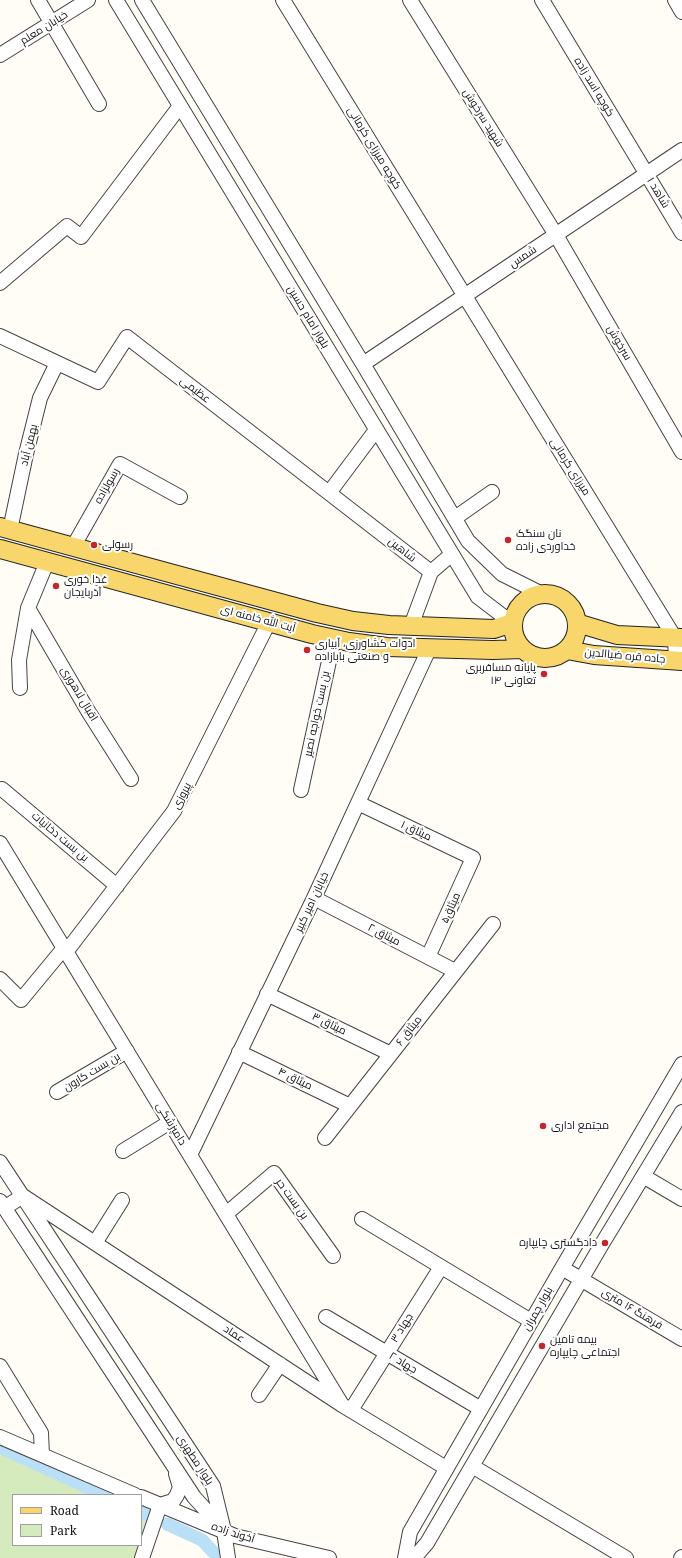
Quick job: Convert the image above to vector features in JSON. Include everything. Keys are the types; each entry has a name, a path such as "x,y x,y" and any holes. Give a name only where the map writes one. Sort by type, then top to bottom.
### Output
{"main road":[{"name":"آیت الله خامنه ای","path":"5,529 324,615 353,621 389,625 494,629 512,623"},
{"name":"آیت الله خامنه ای","path":"0,549 269,622 349,642 387,646 493,650 522,649"},
{"path":"542,594 552,595 565,602 574,613 577,623 573,642 567,650 559,655 549,658 539,658 530,655 522,649 516,641 512,623 515,612 522,603 531,597 542,594"},
{"name":"جاده قره ضیاالدین","path":"577,623 617,635 679,638"},
{"name":"جاده قره ضیاالدین","path":"567,650 594,655 679,661"}],"street":[{"path":"38,0 99,104"},
{"name":"خیابان معلم","path":"0,56 88,0"},
{"name":"بلوار امام حسین","path":"116,0 478,597 512,623"},
{"name":"بلوار امام حسین","path":"142,0 363,364 468,541 502,574 542,594"},
{"name":"کوچه میرزای کرمانی","path":"284,0 464,297"},
{"name":"شهید سرخوش","path":"410,0 556,235"},
{"name":"کوچه اسد زاده","path":"542,0 647,174"},
{"path":"675,0 682,12"},
{"path":"0,283 67,226 81,237 180,106"},
{"name":"شمس","path":"363,364 682,150"},
{"name":"شاهد ۱","path":"647,174 682,233"},
{"name":"سرخوش","path":"556,235 682,452"},
{"name":"میرزای کرمانی","path":"464,297 679,638"},
{"name":"عظیمی","path":"0,336 98,382 127,337 329,493"},
{"name":"بهمن آباد","path":"5,529 40,398 57,363"},
{"path":"329,493 376,430"},
{"name":"رسولزاده","path":"73,547 120,464 180,497"},
{"path":"455,518 492,492"},
{"name":"شاهین","path":"329,493 430,572"},
{"path":"411,626 430,572 452,554"},
{"path":"20,688 19,660 28,608 47,562"},
{"name":"اقبال لاهوری","path":"28,608 88,711 131,779"},
{"name":"پیروزی","path":"0,979 21,1000 65,950 117,886 174,811 269,622"},
{"name":"بن بست خواجه نصیر","path":"301,790 334,638"},
{"path":"679,638 679,661"},
{"name":"خیابان امیر کبیر","path":"190,1155 314,898 430,647"},
{"name":"بن بست دخانیات","path":"2,789 117,886"},
{"name":"میثاق ۱","path":"358,803 473,858"},
{"name":"دامپزشکی","path":"1,848 226,1214 347,1407"},
{"name":"میثاق۵","path":"428,957 473,858"},
{"name":"میثاق ۲","path":"314,898 455,971"},
{"name":"میثاق ۶","path":"325,1138 493,924"},
{"name":"میثاق ۳","path":"267,994 391,1054"},
{"name":"بن بست کارون","path":"57,1092 127,1051"},
{"name":"میثاق ۴","path":"239,1052 350,1106"},
{"name":"بلوار چمران","path":"405,1558 410,1532 531,1321 682,1064"},
{"name":"بلوار چمران","path":"414,1558 427,1543 682,1112"},
{"path":"123,1151 170,1122"},
{"name":"بلوار مطهری","path":"0,1162 213,1486 224,1531"},
{"name":"بن بست حر","path":"226,1214 274,1173 333,1256"},
{"path":"643,1176 682,1199"},
{"path":"2,1205 23,1196"},
{"name":"عماد","path":"23,1196 280,1364 446,1468"},
{"path":"95,1243 122,1200"},
{"name":"بلوار مطهری","path":"2,1205 194,1497 224,1531"},
{"path":"362,1219 531,1321"},
{"name":"جهاد ۳","path":"347,1407 387,1353 441,1267"},
{"name":"فرهنگ ۱۶ متری","path":"562,1268 682,1339"},
{"name":"جهاد ۲","path":"326,1317 481,1408"},
{"path":"259,1395 280,1364"},
{"path":"0,1366 41,1433 42,1455"},
{"path":"0,1436 133,1494"},
{"path":"142,1558 160,1505 173,1501 180,1487 172,1463"},
{"path":"472,1466 626,1558"},
{"name":"آخوند زاده","path":"142,1497 236,1536 329,1558"},
{"path":"224,1531 228,1558"}],"green space":[{"path":"0,1451 94,1494 12,1494 12,1546 140,1546 135,1558 0,1558"},
{"path":"142,1516 149,1520 142,1539"}],"waterway":[{"path":"0,1447 102,1494"},
{"path":"142,1512 149,1516"},
{"path":"167,1524 202,1540 215,1554 225,1558"}],"place":[{"name":"نان سنگک خداوردی زاده","path":"508,540"},
{"name":"رسولی","path":"94,545"},
{"name":"غذا خوری آذربایجان","path":"56,586"},
{"name":"ادوات کشاورزی، آبیاری و صنعتی بابازاده","path":"307,650"},
{"name":"پایانه مسافربری تعاونی ۱۴","path":"544,674"},
{"name":"مجتمع اداری","path":"543,1126"},
{"name":"دادگستری چایپاره","path":"605,1243"},
{"name":"بیمه تامین اجتماعی چایپاره","path":"542,1346"}]}
